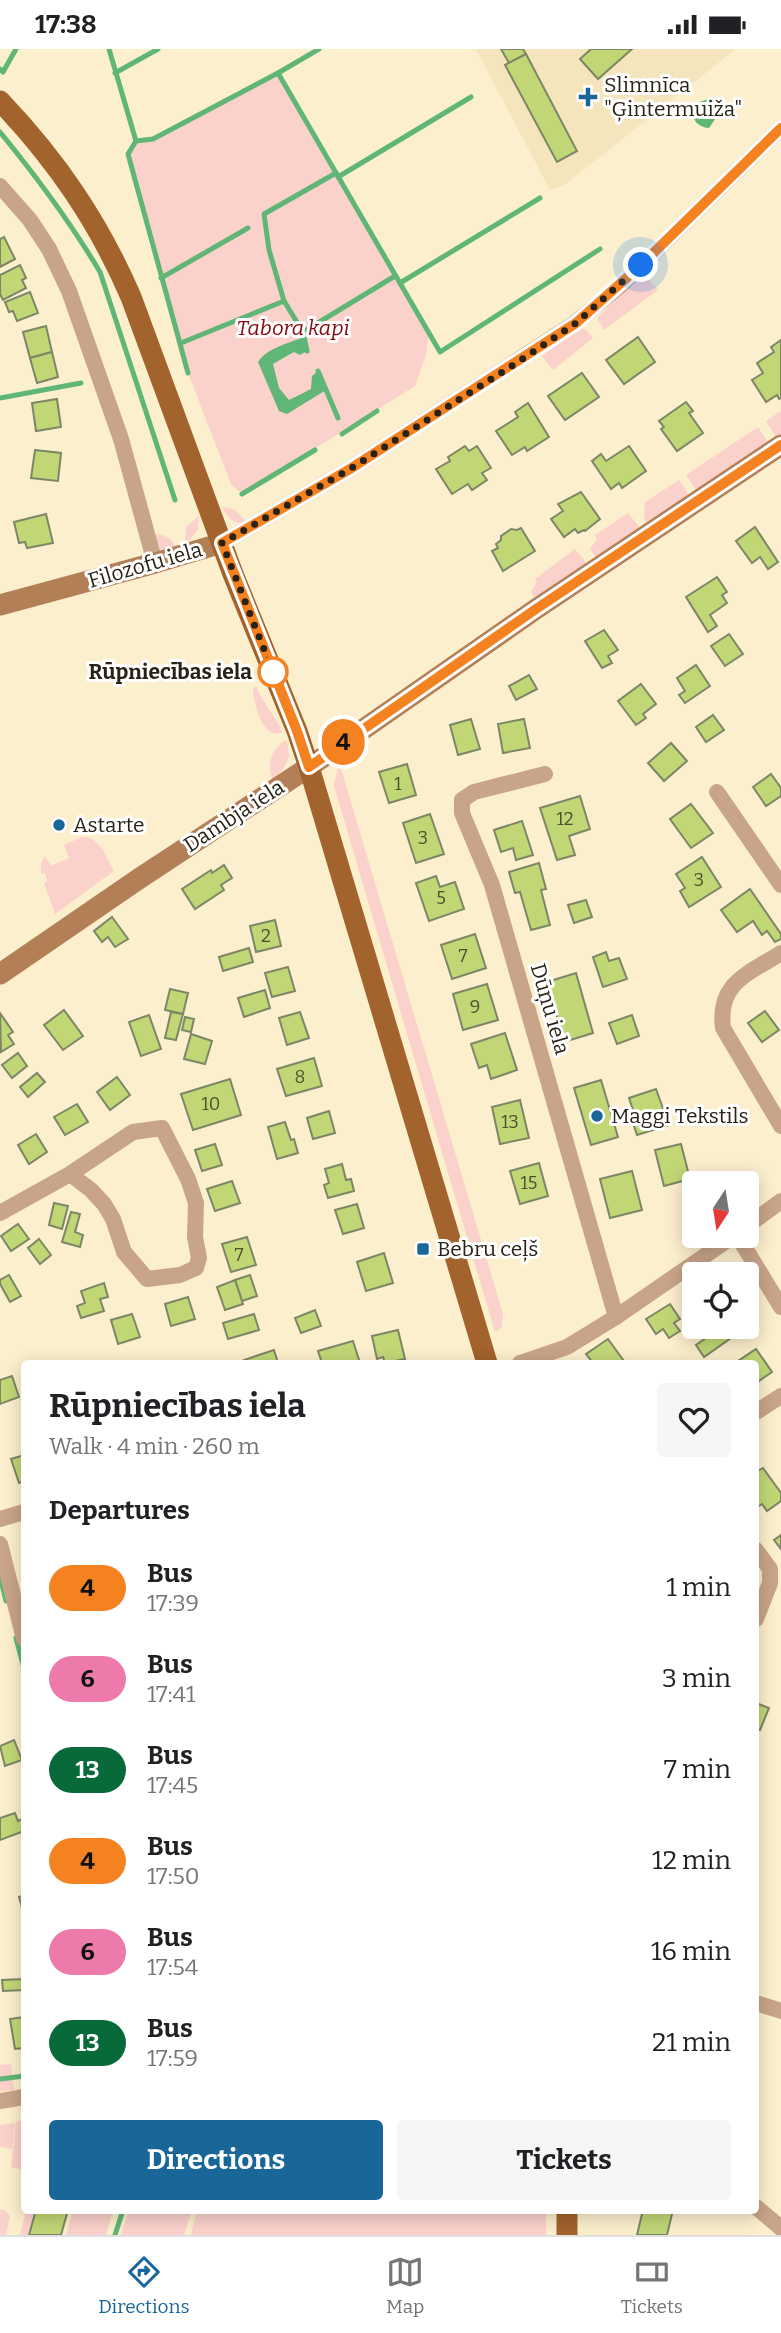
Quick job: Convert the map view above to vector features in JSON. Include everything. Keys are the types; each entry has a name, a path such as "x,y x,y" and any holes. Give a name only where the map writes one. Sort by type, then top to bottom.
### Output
{"main road":[{"path":"0,101 65,177 114,258 131,297 222,543 297,731 486,1360"},
{"path":"567,2214 567,2235"}],"street":[{"name":"Filozofu iela","path":"0,605 222,543 350,469 576,323 641,265 781,128"},
{"path":"0,186 30,220 49,249 68,291 121,439 155,563"},
{"name":"Dambja iela","path":"0,974 781,445"},
{"name":"Dūņu iela","path":"545,774 474,792 462,800 462,813 492,885 616,1317"},
{"path":"717,792 781,885"},
{"path":"781,953 733,983 725,997 721,1014 723,1028 781,1126"},
{"path":"0,1213 70,1174 133,1132 162,1128 188,1179 196,1203 195,1237 199,1258 196,1268 180,1275 146,1279 124,1252 113,1219 104,1204 70,1174"},
{"path":"760,1216 781,1201"},
{"path":"529,1360 567,1347 717,1248"},
{"path":"744,1248 781,1307"},
{"path":"759,1410 781,1396"},
{"path":"0,1519 21,1513"},
{"path":"0,1544 21,1627"},
{"path":"759,1554 769,1569 770,1583 759,1611"},
{"path":"759,2004 781,2011"},
{"path":"0,2101 21,2098"},
{"path":"759,2210 781,2228"}],"shaded area":[{"name":"Slimnīca \"Ģintermuiža\"","path":"476,49 736,49 563,186 550,190"},
{"path":"721,99 723,108 709,128 697,123 692,111 696,103"},
{"path":"304,337 307,351 300,355 294,352 273,364 279,388 289,400 311,389 312,376 318,371 326,390 287,414 279,411 258,362 273,350"}],"green space":[{"name":"Tabora kapi","path":"278,73 429,333 426,355 415,386 242,494 231,484 188,373 128,154 136,141 153,139"},
{"path":"643,273 658,290 604,330 597,318"},
{"path":"581,328 593,338 553,370 542,356"},
{"path":"781,411 781,438 776,437 766,421"},
{"path":"758,427 768,442 697,492 686,475"},
{"path":"679,480 689,495 649,526 644,519 645,502"},
{"path":"222,507 234,509 247,522 238,523 232,520"},
{"path":"628,513 641,529 596,557 590,549 597,539 595,535"},
{"path":"199,516 198,530 185,545 186,527"},
{"path":"160,534 171,539 176,548 162,550 157,547 154,535"},
{"path":"575,549 587,564 538,603 531,592 537,582 535,579"},
{"path":"256,686 282,732 276,734 270,731 261,719 253,689"},
{"path":"286,740 289,752 287,762 272,779 272,757 277,747"},
{"path":"339,762 503,1314 502,1327 495,1332 334,786"},
{"path":"82,837 98,844 114,871 55,914 44,883 47,881 45,873 41,874 41,863 45,856 51,866 69,858 64,845"},
{"path":"11,2064 14,2090 0,2091 0,2065"},
{"path":"21,2120 21,2169 11,2167 16,2121"},
{"path":"15,2123 12,2149 0,2147 0,2125"},
{"path":"0,2209 10,2216 6,2235 0,2235"},
{"path":"25,2214 35,2214 29,2235 20,2235"},
{"path":"72,2214 112,2214 106,2235 66,2235"},
{"path":"128,2214 191,2214 184,2235 121,2235"},
{"path":"196,2214 546,2214 546,2235 191,2235"}],"building":[{"path":"501,49 523,49 526,54 509,63"},
{"path":"591,49 632,49 598,79 580,59"},
{"path":"526,54 577,151 557,162 505,65"},
{"path":"4,237 15,259 0,267 0,239"},
{"path":"20,265 26,278 22,280 26,288 3,300 0,294 0,275"},
{"path":"30,292 38,313 17,321 5,302"},
{"path":"46,326 52,352 30,358 23,332"},
{"path":"638,337 655,362 624,384 606,360"},
{"path":"781,340 781,398 777,395 766,402 752,380 763,373 757,363 774,352 771,347"},
{"path":"52,352 58,377 37,383 30,358"},
{"path":"582,373 599,397 565,420 548,396"},
{"path":"57,399 61,427 36,431 32,403"},
{"path":"686,402 693,411 689,413 703,433 677,451 661,429 664,427 659,421"},
{"path":"528,403 549,437 527,451 525,447 512,455 496,431 518,417 515,412"},
{"path":"465,446 469,451 477,446 491,468 482,473 487,480 472,490 468,484 452,494 436,469 450,461 448,457"},
{"path":"629,446 646,471 622,488 619,483 611,489 592,461 601,454 606,461"},
{"path":"35,450 61,453 58,481 31,478"},
{"path":"581,492 600,519 585,531 578,533 575,529 564,537 551,519 563,511 558,504"},
{"path":"46,514 53,543 27,548 25,542 19,543 14,522"},
{"path":"755,527 778,562 768,569 760,557 752,563 736,541"},
{"path":"521,528 535,551 503,571 492,551 498,548 496,544 501,540 501,536 511,529"},
{"path":"717,577 727,592 722,595 727,603 710,615 717,626 708,632 686,597"},
{"path":"604,630 618,650 608,656 612,663 602,668 585,641"},
{"path":"729,634 743,654 725,666 711,646"},
{"path":"696,665 710,686 685,703 679,695 685,691 677,678"},
{"path":"529,675 537,689 516,700 509,686"},
{"path":"641,684 656,704 643,714 646,718 636,725 618,701"},
{"path":"713,715 724,730 706,742 696,727"},
{"path":"471,719 480,749 458,755 450,725"},
{"path":"524,719 530,748 503,753 498,724"},
{"path":"671,743 687,761 664,781 648,763"},
{"path":"407,764 416,795 389,803 379,772"},
{"path":"771,774 781,788 781,796 766,806 753,787"},
{"path":"580,796 590,829 569,836 575,855 557,860 540,808"},
{"path":"691,804 713,833 691,848 670,819"},
{"path":"430,814 444,854 416,863 403,823"},
{"path":"522,821 533,855 516,860 513,848 501,852 494,830"},
{"path":"702,857 721,887 689,907 680,891 685,888 676,874"},
{"path":"539,863 546,889 541,890 550,925 531,930 520,892 515,893 509,872"},
{"path":"224,865 232,878 221,885 224,890 195,909 182,889 211,870 212,873"},
{"path":"436,876 440,887 455,882 464,909 429,921 416,883"},
{"path":"750,889 781,934 781,939 775,942 767,931 762,935 753,921 737,932 721,910"},
{"path":"586,900 592,917 574,923 568,905"},
{"path":"112,917 128,939 115,947 108,937 102,942 94,931"},
{"path":"275,920 281,946 256,952 250,926"},
{"path":"475,934 486,968 452,979 441,945"},
{"path":"249,948 253,962 223,971 219,957"},
{"path":"606,952 609,961 619,958 627,979 603,987 593,957"},
{"path":"288,967 295,991 272,997 265,973"},
{"path":"576,973 593,1033 564,1042 547,982"},
{"path":"487,984 498,1020 463,1030 453,994"},
{"path":"170,989 188,993 183,1014 165,1010"},
{"path":"265,990 270,1008 244,1017 238,998"},
{"path":"64,1010 83,1036 63,1050 44,1025"},
{"path":"765,1011 779,1030 762,1042 748,1023"},
{"path":"171,1012 183,1014 176,1040 165,1038"},
{"path":"300,1012 309,1038 287,1045 279,1018"},
{"path":"0,1013 13,1032 8,1035 14,1044 1,1052"},
{"path":"149,1015 161,1049 141,1056 129,1022"},
{"path":"632,1015 639,1036 617,1044 609,1023"},
{"path":"185,1017 194,1019 191,1032 182,1030"},
{"path":"505,1033 517,1070 491,1079 487,1065 479,1068 471,1044"},
{"path":"191,1034 212,1041 205,1064 184,1059"},
{"path":"18,1053 27,1066 12,1078 2,1065"},
{"path":"314,1058 322,1086 286,1096 277,1069"},
{"path":"37,1073 45,1082 28,1097 20,1087"},
{"path":"117,1077 130,1095 110,1110 97,1092"},
{"path":"230,1079 241,1115 193,1130 181,1094"},
{"path":"601,1080 618,1137 591,1145 574,1088"},
{"path":"656,1089 669,1125 637,1135 629,1098"},
{"path":"520,1100 529,1138 500,1144 492,1107"},
{"path":"77,1104 88,1122 65,1135 54,1117"},
{"path":"329,1111 335,1133 313,1139 307,1118"},
{"path":"285,1122 298,1153 277,1159 268,1127"},
{"path":"36,1134 47,1152 29,1164 18,1145"},
{"path":"215,1144 222,1165 202,1171 195,1150"},
{"path":"681,1144 688,1171 682,1171 682,1181 664,1186 655,1150"},
{"path":"539,1163 548,1196 520,1204 510,1171"},
{"path":"342,1164 346,1180 351,1179 354,1191 328,1198 324,1185 329,1183 325,1169"},
{"path":"632,1171 642,1210 610,1218 600,1179"},
{"path":"232,1181 240,1203 215,1211 207,1189"},
{"path":"54,1203 68,1206 62,1229 49,1225"},
{"path":"357,1204 364,1228 343,1234 335,1210"},
{"path":"71,1212 80,1214 75,1232 83,1235 80,1247 62,1242"},
{"path":"18,1224 29,1239 11,1251 1,1236"},
{"path":"247,1237 256,1265 231,1272 222,1244"},
{"path":"39,1239 51,1255 40,1264 28,1248"},
{"path":"384,1253 393,1283 366,1291 357,1262"},
{"path":"9,1275 21,1296 10,1302 0,1284 0,1280"},
{"path":"250,1275 257,1296 242,1301 235,1280"},
{"path":"235,1280 243,1304 225,1310 217,1287"},
{"path":"104,1283 108,1297 100,1299 104,1311 81,1318 77,1306 85,1303 81,1291"},
{"path":"188,1297 195,1319 171,1326 165,1304"},
{"path":"670,1304 680,1319 674,1323 680,1331 669,1338 663,1329 656,1334 646,1319"},
{"path":"315,1310 321,1326 301,1333 295,1318"},
{"path":"132,1314 140,1337 118,1344 111,1320"},
{"path":"254,1314 259,1330 228,1339 223,1323"},
{"path":"398,1330 405,1359 377,1359 372,1336"},
{"path":"608,1339 623,1360 591,1360 586,1354"},
{"path":"705,1339 730,1339 704,1357 696,1345"},
{"path":"353,1341 359,1360 321,1360 318,1351"},
{"path":"756,1349 772,1372 759,1381 759,1360 740,1360"},
{"path":"274,1350 277,1360 244,1360"},
{"path":"12,1376 19,1397 0,1404 0,1380"},
{"path":"21,1456 19,1483 11,1459"},
{"path":"763,1468 781,1493 781,1501 767,1511 762,1504 759,1506 759,1470"},
{"path":"781,1535 781,1549 774,1540"},
{"path":"759,1704 769,1708 759,1730"},
{"path":"14,1740 21,1760 5,1766 0,1746"},
{"path":"15,1813 18,1821 21,1820 21,1832 0,1840 0,1818"},
{"path":"21,1979 21,1990 3,1991 2,1980"},
{"path":"21,2017 21,2048 15,2049 10,2019"},
{"path":"35,2214 67,2214 61,2235 29,2235"},
{"path":"642,2214 672,2214 667,2235 637,2235"}],"waterway":[{"path":"0,69 3,72 16,49"},
{"path":"109,49 136,141 153,139 278,73 440,352 600,249"},
{"path":"115,73 158,49"},
{"path":"278,73 319,49"},
{"path":"338,177 471,97"},
{"path":"0,132 53,200 100,272 175,500"},
{"path":"136,141 128,154 188,373"},
{"path":"307,351 303,332 284,301 269,250 264,214 336,173"},
{"path":"400,283 540,198"},
{"path":"161,278 248,228"},
{"path":"303,332 395,276"},
{"path":"181,343 284,301"},
{"path":"318,371 338,418"},
{"path":"0,398 81,383"},
{"path":"342,434 377,411"},
{"path":"242,494 315,450"},
{"path":"0,1577 6,1601"},
{"path":"16,1638 21,1657"},
{"path":"0,2079 21,2076"},
{"path":"115,2235 122,2214"}],"bus line":[{"name":"4","path":"781,128 622,284 576,323 350,469 222,543 309,767 536,609 781,445"}],"place":[{"name":"Slimnīca \"Ģintermuiža\"","path":"588,97"},
{"name":"Rūpniecības iela","path":"273,672"},
{"name":"Astarte","path":"59,825"},
{"name":"Maggi Tekstils","path":"597,1116"},
{"name":"Bebru ceļš","path":"423,1249"}],"route":[{"path":"273,672 222,543 350,469 518,362 576,323 641,265"}]}
